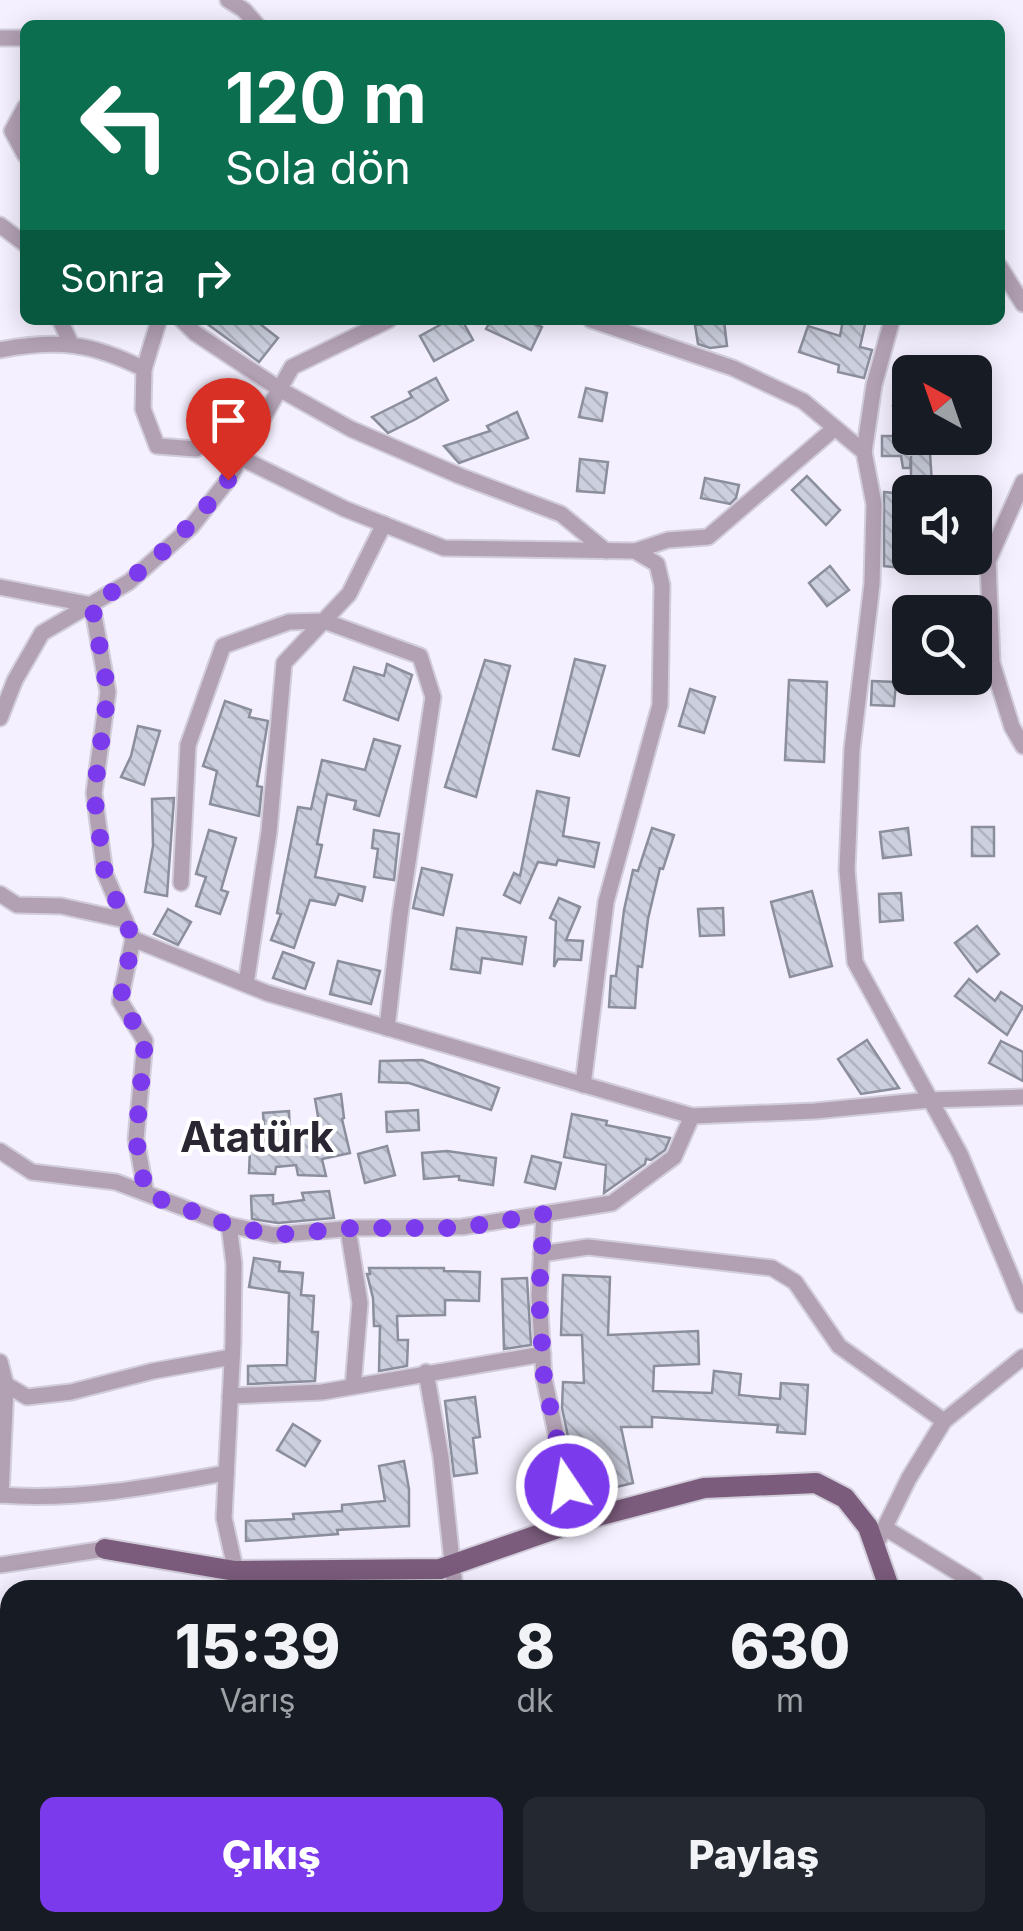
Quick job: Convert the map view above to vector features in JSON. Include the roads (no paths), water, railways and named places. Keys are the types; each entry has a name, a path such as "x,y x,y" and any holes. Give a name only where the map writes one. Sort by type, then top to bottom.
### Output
{"main road":[{"path":"301,1580 440,1569 575,1522 704,1488 816,1483 846,1498 880,1538 888,1580"},
{"path":"104,1549 219,1580"}],"street":[{"path":"228,0 253,20"},
{"path":"20,116 12,131 20,146"},
{"path":"1005,275 1023,304"},
{"path":"62,325 71,344"},
{"path":"157,325 144,369 143,408 157,446 196,449"},
{"path":"187,325 281,390 351,429 561,514 606,551"},
{"path":"0,718 15,680 42,634 130,582 191,527 228,480 292,367 379,325"},
{"path":"606,325 733,368 803,401 864,452"},
{"path":"891,325 874,385 864,452 874,504 872,584 852,749 846,870 855,962 960,1154 1023,1304"},
{"path":"0,350 44,342 71,344 115,354 144,369"},
{"path":"241,458 345,509 444,548 635,550 668,540 708,537 836,428"},
{"path":"1023,482 988,561 992,664 1012,727 1023,746"},
{"path":"246,984 268,832 284,663 349,594 384,524"},
{"path":"583,1085 606,902 660,705 662,585 658,564 635,550"},
{"path":"0,587 92,605"},
{"path":"92,605 108,692 94,794 105,874 133,939 120,1001 145,1041 136,1139 146,1194"},
{"path":"181,882 188,745 223,646 289,622 324,621 420,656 433,697 387,1028"},
{"path":"0,894 17,904 61,906 124,920"},
{"path":"133,939 246,984 692,1116 1023,1097"},
{"path":"0,1151 32,1172 116,1182 229,1225 274,1235 348,1228 462,1228 612,1203 674,1158 692,1116"},
{"path":"544,1214 539,1296 544,1378 575,1522"},
{"path":"229,1225 234,1264 224,1518 237,1580"},
{"path":"348,1228 360,1303 353,1386"},
{"path":"542,1254 588,1248 772,1268 794,1282 839,1346 944,1421"},
{"path":"230,1396 322,1392 542,1354"},
{"path":"3,1383 27,1398 232,1357"},
{"path":"969,1580 880,1538 909,1478 944,1421 1023,1357"},
{"path":"0,1362 0,1495 127,1492 226,1473"},
{"path":"426,1372 455,1580"},
{"path":"0,1565 104,1549"}],"district":[{"name":"Atatürk","path":"257,1137"}]}
